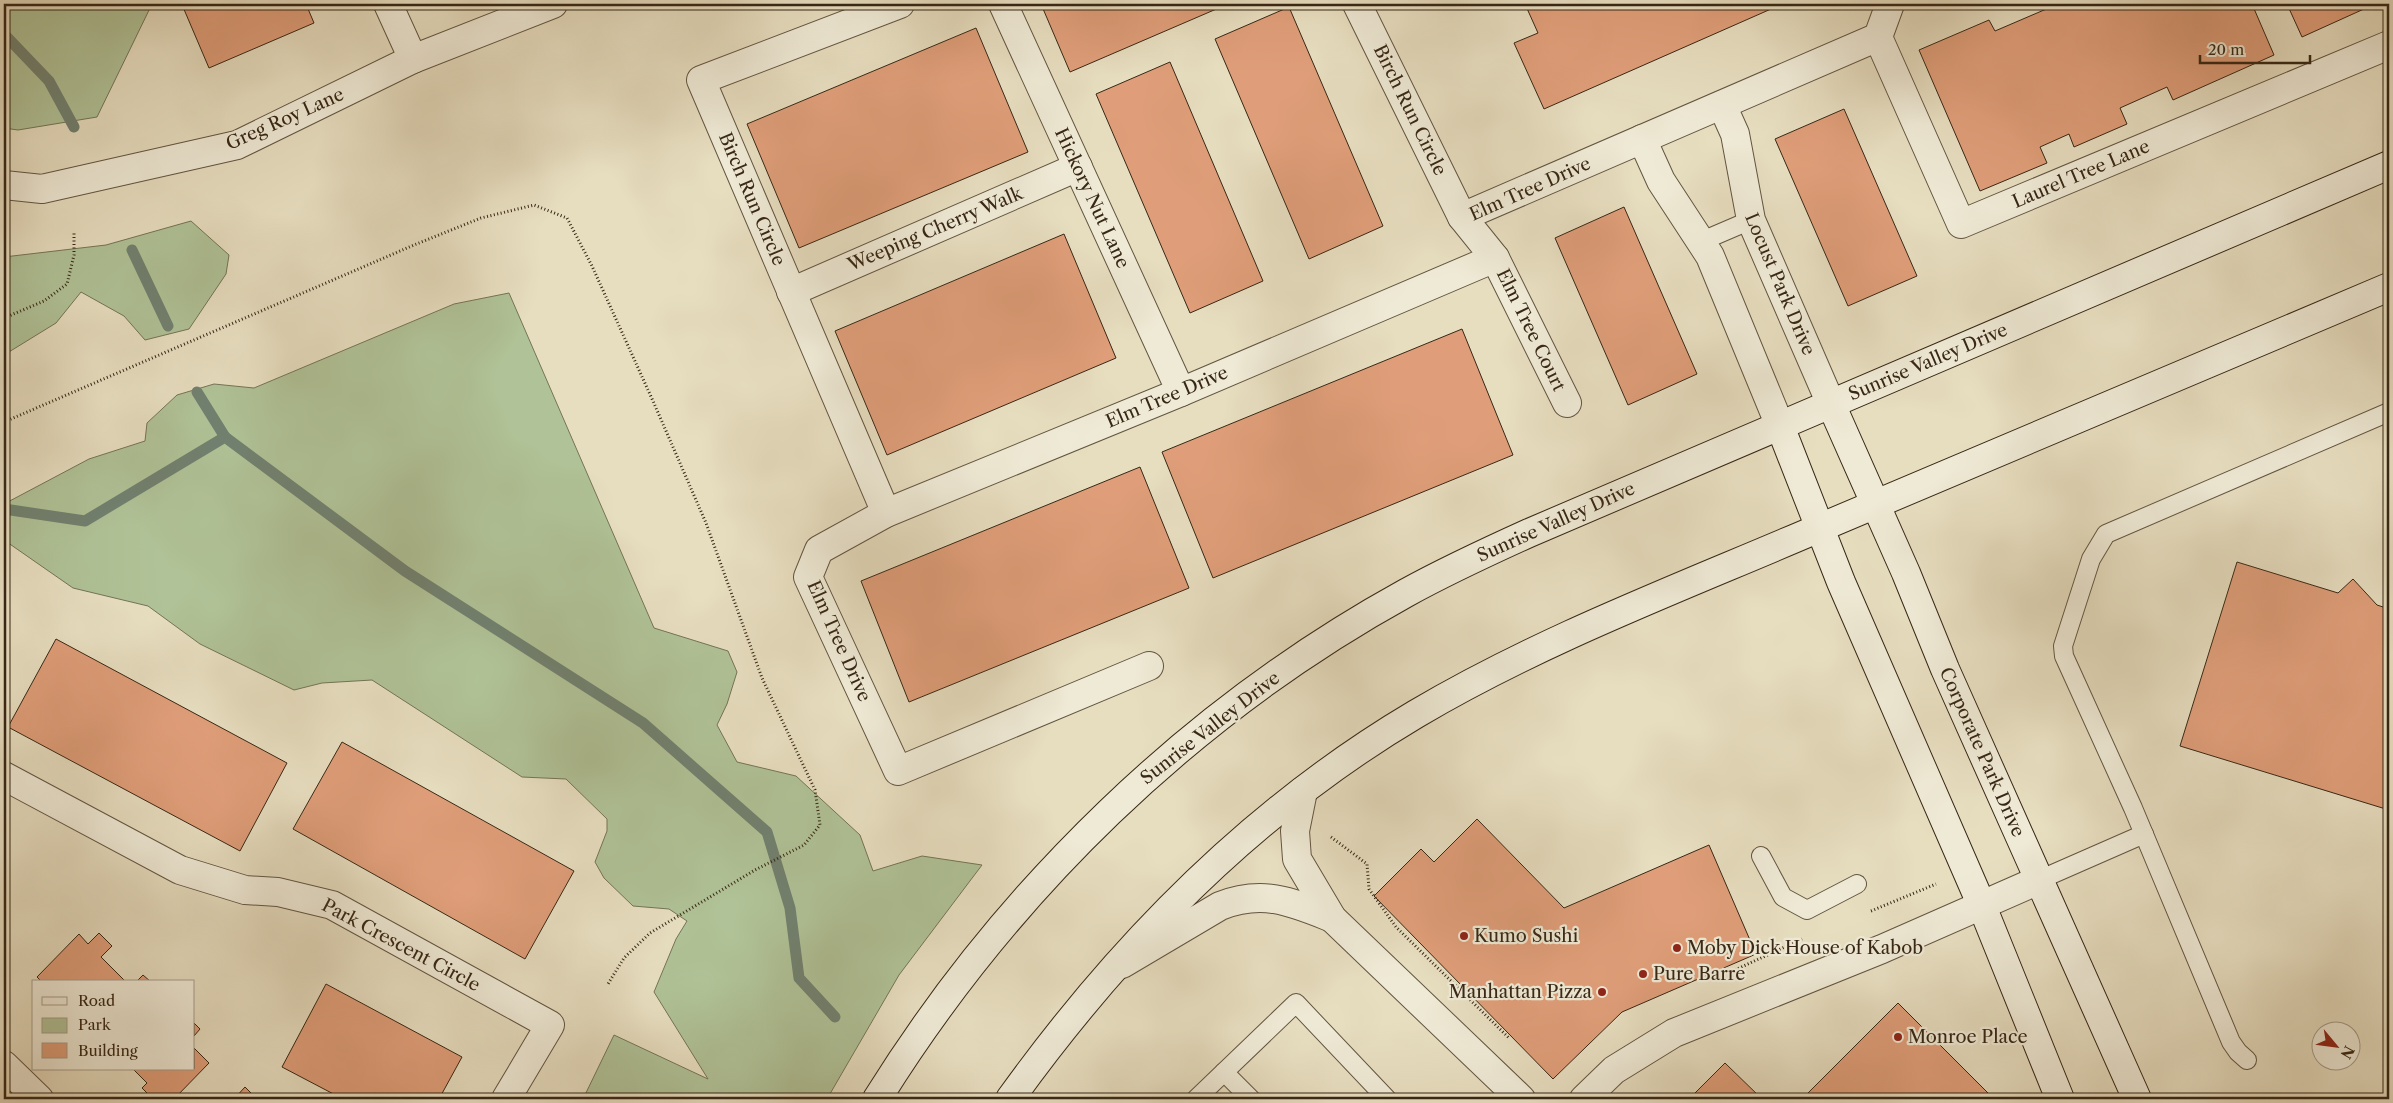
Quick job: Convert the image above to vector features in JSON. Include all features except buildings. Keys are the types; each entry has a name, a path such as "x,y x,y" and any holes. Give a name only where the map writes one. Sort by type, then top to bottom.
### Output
{"street":[{"path":"388,4 412,59"},
{"name":"Greg Roy Lane","path":"4,184 42,190 236,144 412,59 553,4"},
{"name":"Birch Run Circle","path":"886,513 702,80 900,4"},
{"name":"Hickory Nut Lane","path":"1003,4 1181,392"},
{"name":"Birch Run Circle","path":"1358,4 1462,217"},
{"path":"1878,37 1890,4"},
{"name":"Elm Tree Drive","path":"1149,666 898,771 808,578 819,550 886,513 1181,392 1495,258 1462,217 1878,37"},
{"name":"Laurel Tree Lane","path":"1878,37 1961,224 2389,45"},
{"name":"Locust Park Drive","path":"1722,105 1734,134 1751,220 1831,404"},
{"path":"1642,139 1661,181 1702,241 1751,352 1841,582 1982,906 2060,1099"},
{"name":"Sunrise Valley Drive","path":"877,1099 934,1014 976,960 1046,876 1130,792 1237,704 1349,627 1405,594 1466,562 1538,529 2389,164"},
{"name":"Weeping Cherry Walk","path":"791,292 1078,167"},
{"name":"Elm Tree Court","path":"1495,258 1566,402"},
{"path":"1010,1099 1073,1016 1188,888 1222,856 1303,790 1337,765 1417,713 1490,674 1578,631 2389,287"},
{"name":"Corporate Park Drive","path":"1831,404 2137,1099"},
{"name":"Park Crescent Circle","path":"4,776 180,870 245,890 278,892 332,905 550,1025 506,1099"},
{"path":"1303,790 1295,831 1296,859 1332,918 1521,1099"},
{"path":"1584,1099 1614,1070 1674,1033 1982,906 2039,880"},
{"path":"1114,969 1220,906 1234,901 1267,898 1281,899 1332,918"},
{"path":"4,1065 40,1099"}],"lane":[{"path":"1702,241 1751,220"},
{"path":"2247,1060 2231,1042 2144,834 2064,656 2063,646 2090,559 2106,534 2389,412"},
{"path":"2039,880 2144,834"},
{"path":"1761,856 1783,897 1807,910 1857,884"},
{"path":"1196,1099 1296,1003 1387,1099"},
{"path":"1224,1072 1250,1099"}],"path":[{"path":"4,422 414,244 481,218 534,205 567,218 592,266 706,523 762,678 815,790 820,825 804,845 756,870 650,933 624,958 608,984"},
{"path":"4,318 44,302 67,284 74,255 74,232"},
{"path":"1331,837 1367,864 1369,889 1396,927 1513,1042"},
{"path":"1870,911 1937,883"},
{"path":"1730,972 1810,935"}],"green space":[{"path":"4,4 152,4 97,117 18,130 4,128"},
{"path":"191,221 229,255 226,274 189,329 145,340 124,316 81,292 56,323 4,355 4,257 106,245"},
{"path":"509,293 654,628 728,651 737,672 727,704 717,725 737,762 796,776 860,835 873,871 922,856 982,865 899,975 827,1099 583,1099 614,1035 708,1079 654,992 676,939 687,921 669,909 633,906 604,878 595,862 607,831 607,819 566,779 522,777 372,680 322,683 294,690 200,644 148,606 73,588 4,540 4,504 89,459 145,441 147,423 177,395 214,384 254,388 454,304"}],"waterway":[{"path":"4,34 49,81 74,127"},
{"path":"132,250 168,326"},
{"path":"197,392 225,437"},
{"path":"4,509 85,521 225,437 405,571 643,723 767,832 790,908 799,978 835,1017"}],"place":[{"name":"Kumo Sushi","path":"1464,936"},
{"name":"Moby Dick House of Kabob","path":"1677,948"},
{"name":"Pure Barre","path":"1643,974"},
{"name":"Manhattan Pizza","path":"1602,992"},
{"name":"Monroe Place","path":"1898,1037"}]}
